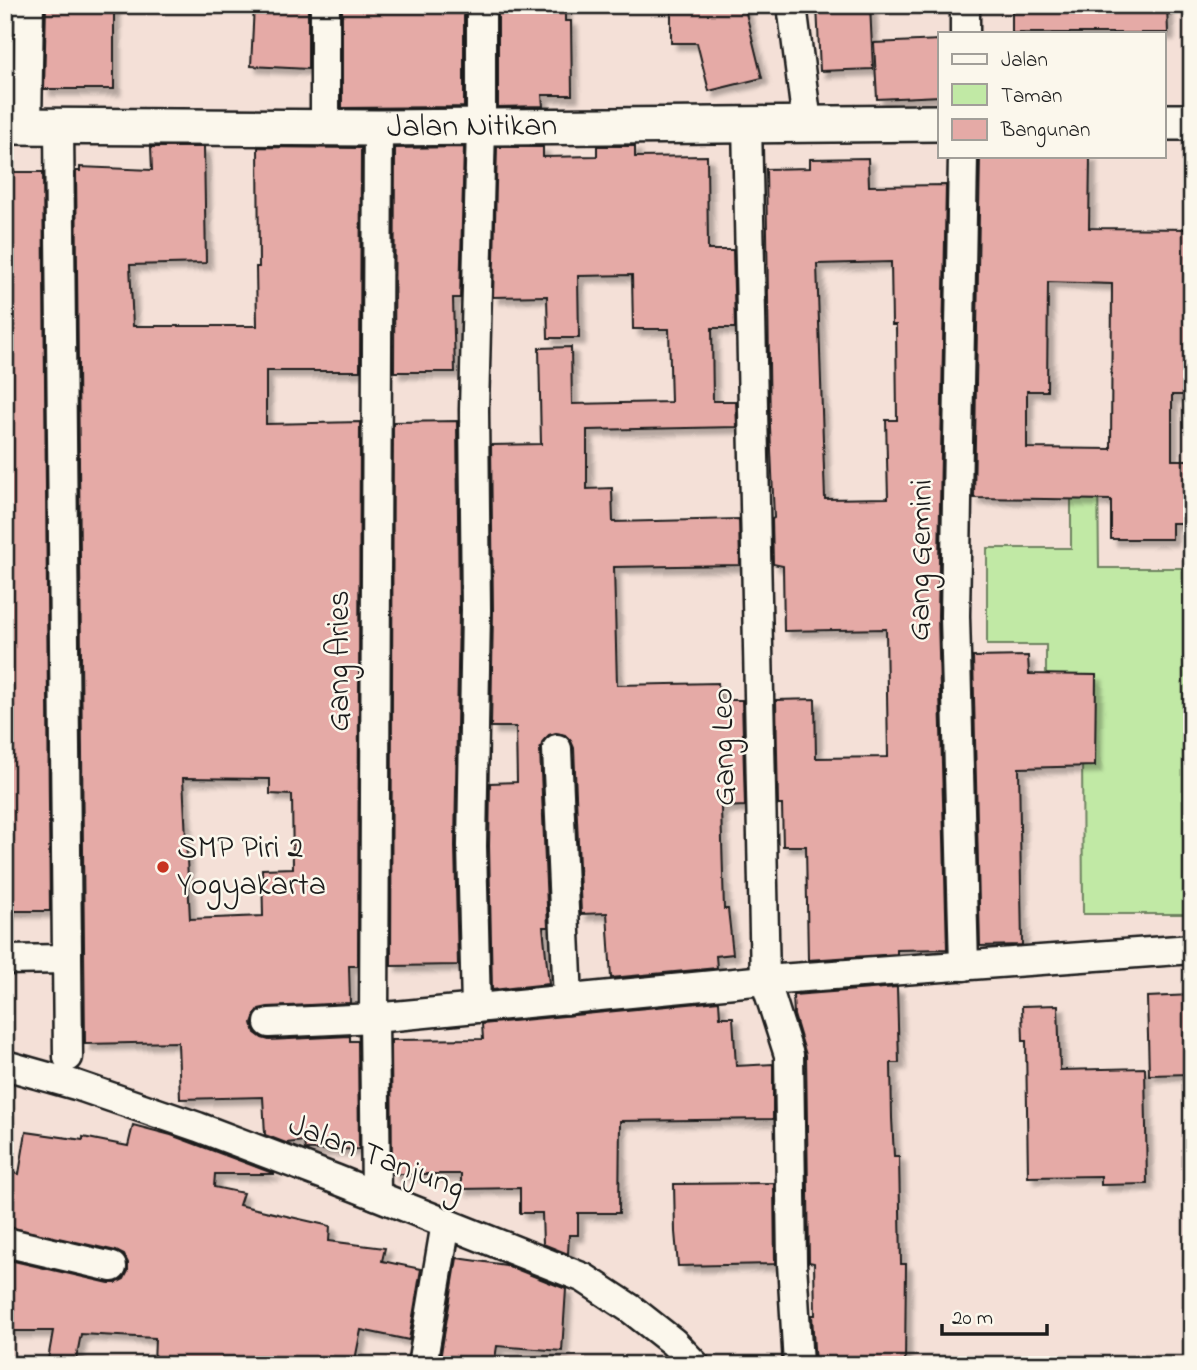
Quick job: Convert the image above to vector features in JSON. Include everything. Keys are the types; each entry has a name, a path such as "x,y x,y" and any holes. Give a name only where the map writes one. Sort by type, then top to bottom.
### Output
{"street":[{"path":"29,5 31,126 67,959 68,1057"},
{"path":"325,127 326,5"},
{"path":"476,1008 472,846 476,610 474,410 481,127 481,5"},
{"path":"792,5 807,123"},
{"path":"965,5 965,32"},
{"path":"1166,122 1192,122"},
{"name":"Gang Leo","path":"747,123 765,980 789,1055 792,1263 798,1365"},
{"name":"Jalan Nitikan","path":"31,126 378,128 938,123"},
{"name":"Gang Aries","path":"376,1195 373,1018 378,128"},
{"name":"Gang Gemini","path":"962,158 955,616 964,965"},
{"path":"557,749 568,1000"},
{"path":"269,1023 373,1018 765,980 1192,948"},
{"path":"5,960 67,959"},
{"name":"Jalan Tanjung","path":"5,1065 76,1085 198,1127 584,1278 631,1309 673,1342 695,1365"},
{"path":"422,1365 446,1223"},
{"path":"5,1242 112,1267"}],"green space":[{"path":"1071,474 1098,474 1099,568 1192,568 1192,914 1083,914 1082,752 1046,752 1046,645 987,645 987,548 1071,548"}],"building":[{"path":"46,5 114,5 114,89 44,89"},
{"path":"254,5 308,5 308,69 251,66"},
{"path":"342,5 464,5 464,107 342,108"},
{"path":"498,5 565,5 565,21 571,21 572,95 542,95 543,106 498,107"},
{"path":"671,5 744,5 762,78 709,91 697,43 671,43"},
{"path":"817,5 870,5 873,69 820,71"},
{"path":"1012,5 1167,5 1168,33 1012,32"},
{"path":"12,29 11,89 5,89 5,30"},
{"path":"938,40 938,96 877,99 874,43"},
{"path":"597,146 635,146 635,157 707,156 708,250 733,250 735,328 712,328 713,401 736,401 737,427 587,430 587,489 612,488 613,522 739,519 740,565 614,567 617,685 718,683 719,700 742,700 745,806 721,807 724,909 728,909 733,954 716,956 717,968 611,978 607,913 581,914 574,748 565,735 556,733 543,741 540,750 548,927 543,927 549,984 492,990 490,783 517,782 516,727 491,727 491,445 541,444 539,348 571,347 572,404 671,402 669,329 633,329 632,275 578,276 579,338 548,338 547,296 493,297 497,147 543,147 543,157 597,156"},
{"path":"151,147 204,147 206,263 130,265 133,326 257,326 258,147 361,148 360,371 266,371 266,424 360,422 358,966 349,966 350,1003 268,1007 259,1009 252,1023 255,1033 269,1040 350,1036 350,1041 358,1041 359,1149 305,1150 304,1141 286,1143 265,1135 263,1097 180,1099 178,1042 85,1044 76,171 80,171 80,167 152,170","holes":["183,778 270,779 270,794 292,795 293,868 262,869 263,916 190,919"]},
{"path":"464,147 460,298 453,298 455,372 394,372 395,148"},
{"path":"868,158 869,186 946,185 938,616 947,949 897,950 897,954 808,960 806,846 783,846 782,805 778,805 776,700 815,699 816,758 888,757 886,629 784,631 783,566 773,564 766,169 810,168 810,159","holes":["891,262 892,325 896,325 897,420 886,420 888,498 825,499 817,264"]},
{"path":"980,158 1090,158 1089,228 1192,229 1192,395 1172,395 1172,460 1192,460 1192,523 1172,523 1172,539 1111,539 1111,500 974,498","holes":["1048,282 1112,284 1111,449 1027,448 1027,391 1047,391"]},
{"path":"5,172 43,172 50,911 5,911"},
{"path":"457,421 459,610 455,846 458,965 391,966 393,422"},
{"path":"1028,656 1029,674 1096,675 1095,766 1019,768 1022,945 980,946 973,657"},
{"path":"897,987 899,1063 891,1063 892,1118 894,1156 899,1156 901,1264 906,1264 905,1364 815,1365 812,1315 815,1315 814,1263 809,1262 806,1055 794,1015 793,995"},
{"path":"1192,995 1192,1074 1149,1075 1147,997"},
{"path":"719,1001 720,1017 733,1017 736,1066 773,1064 773,1119 620,1121 619,1213 578,1213 578,1235 569,1235 568,1254 543,1244 542,1213 520,1213 520,1188 461,1189 461,1174 392,1174 391,1040 483,1039 482,1024"},
{"path":"1058,1005 1060,1070 1145,1068 1147,1184 1101,1185 1101,1176 1028,1177 1026,1041 1023,1041 1022,1006"},
{"path":"133,1125 171,1135 275,1174 215,1174 214,1187 243,1193 239,1205 330,1226 329,1241 385,1248 382,1261 421,1269 409,1340 361,1330 354,1365 154,1365 155,1338 81,1334 75,1365 47,1365 53,1331 5,1331 5,1259 109,1283 124,1279 128,1263 124,1255 116,1251 5,1226 5,1172 19,1174 26,1132 83,1140 83,1137 128,1146"},
{"path":"774,1183 775,1264 678,1266 674,1184"},
{"path":"457,1258 506,1265 566,1289 562,1351 497,1346 495,1359 487,1358 486,1365 439,1365"}],"place":[{"name":"SMP Piri 2 Yogyakarta","path":"163,867"}]}
